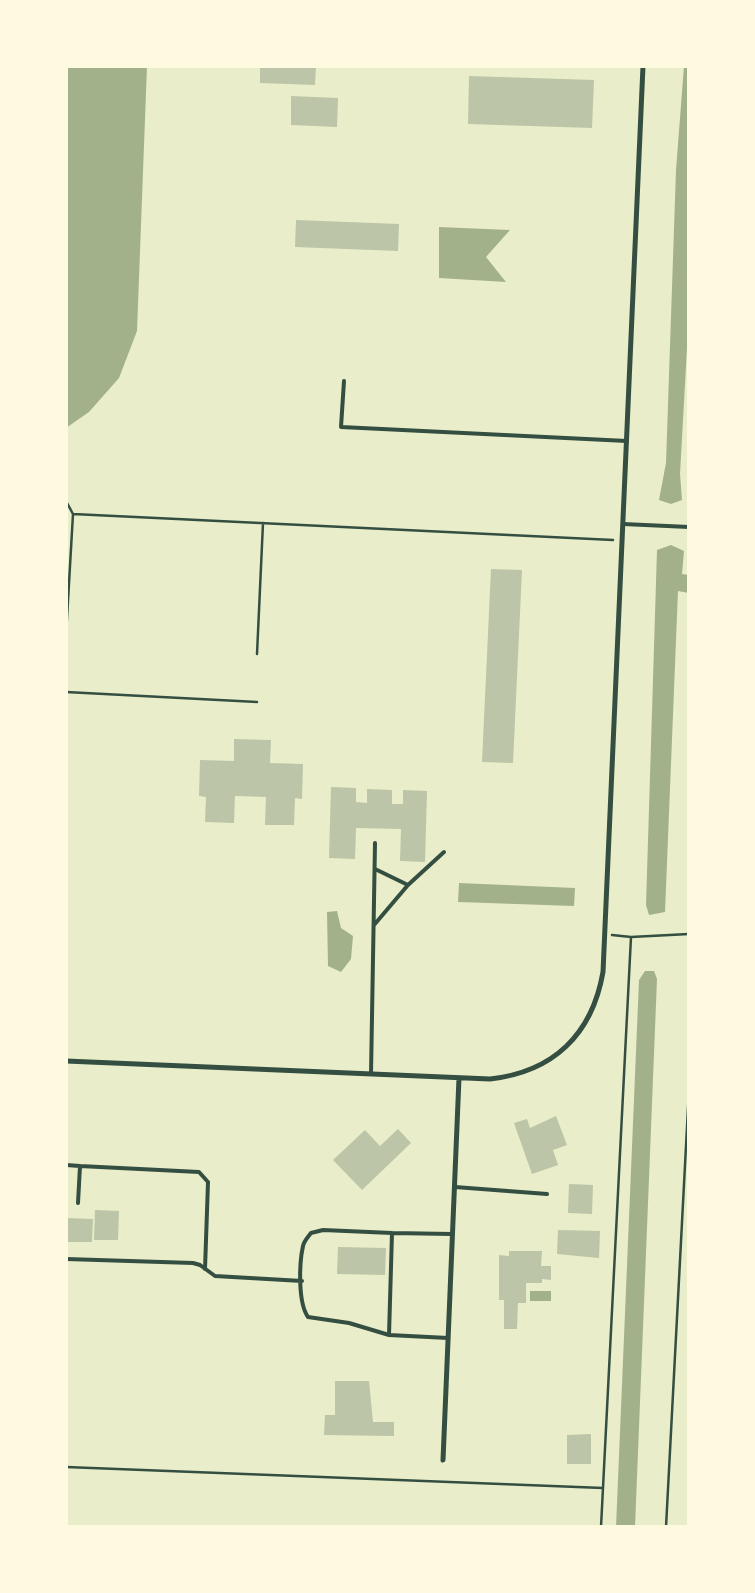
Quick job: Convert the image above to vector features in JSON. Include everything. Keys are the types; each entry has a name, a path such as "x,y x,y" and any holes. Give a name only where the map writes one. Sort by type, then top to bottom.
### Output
{"street":[{"path":"66,1061 490,1079 527,1072 559,1053 573,1040 589,1017 600,991 606,934 643,66"},
{"path":"443,1460 459,1078"}],"lane":[{"path":"344,381 341,427 627,440"},
{"path":"623,524 689,528"},
{"path":"371,1074 375,843"},
{"path":"374,925 408,885 444,852"},
{"path":"375,869 408,885"},
{"path":"66,1165 199,1172 208,1182 205,1269"},
{"path":"78,1203 80,1166"},
{"path":"455,1187 547,1194"},
{"path":"448,1338 389,1335 350,1323 308,1317 302,1309 303,1244 311,1233 323,1230 452,1234"},
{"path":"389,1335 392,1233"},
{"path":"66,1259 193,1263 215,1276 302,1281"}],"path":[{"path":"66,501 72,514 66,635"},
{"path":"72,514 622,540"},
{"path":"257,654 263,523"},
{"path":"66,692 257,702"},
{"path":"606,934 631,937 689,934"},
{"path":"601,1527 631,937"},
{"path":"666,1527 689,1090"},
{"path":"66,1467 603,1488"}],"shaded area":[{"path":"66,66 147,66 137,331 119,378 89,412 66,428"},
{"path":"684,66 689,66 689,312 680,474 682,500 671,504 659,500 666,463 676,170"},
{"path":"439,227 510,230 486,257 506,282 439,278"},
{"path":"671,545 684,551 682,574 689,575 689,593 678,591 665,912 649,915 646,905 657,550"},
{"path":"459,883 575,888 574,906 458,902"},
{"path":"337,911 341,928 353,936 351,959 341,972 328,966 327,912"},
{"path":"645,971 654,971 657,979 635,1527 616,1527 639,980"},
{"path":"530,1291 551,1291 551,1301 530,1301"}],"building":[{"path":"260,66 316,66 315,85 260,83"},
{"path":"469,76 594,80 592,128 468,124"},
{"path":"291,96 338,98 337,127 291,125"},
{"path":"296,220 399,224 398,251 295,247"},
{"path":"491,569 522,570 513,763 482,762"},
{"path":"234,739 271,740 270,763 303,764 302,799 295,798 294,825 265,825 266,797 235,796 234,823 205,822 206,797 199,796 200,760 234,761"},
{"path":"331,787 356,788 356,802 367,803 367,789 392,790 392,804 403,804 403,790 427,791 425,862 400,861 401,829 356,828 355,859 329,858"},
{"path":"556,1116 567,1145 553,1150 558,1165 532,1174 514,1123 527,1119 530,1128"},
{"path":"398,1129 411,1143 362,1190 333,1160 365,1130 380,1146"},
{"path":"569,1184 593,1185 592,1214 568,1213"},
{"path":"95,1210 119,1211 118,1240 94,1240"},
{"path":"66,1218 93,1219 92,1242 66,1242"},
{"path":"558,1230 600,1231 599,1258 557,1254"},
{"path":"338,1247 386,1248 385,1275 337,1274"},
{"path":"509,1251 542,1251 541,1266 551,1266 551,1280 542,1279 542,1283 526,1283 526,1303 518,1303 517,1329 504,1329 504,1300 499,1300 499,1255 509,1256"},
{"path":"335,1381 369,1381 373,1422 394,1422 394,1436 324,1435 325,1415 335,1415"},
{"path":"591,1434 591,1464 567,1464 567,1435"}]}
